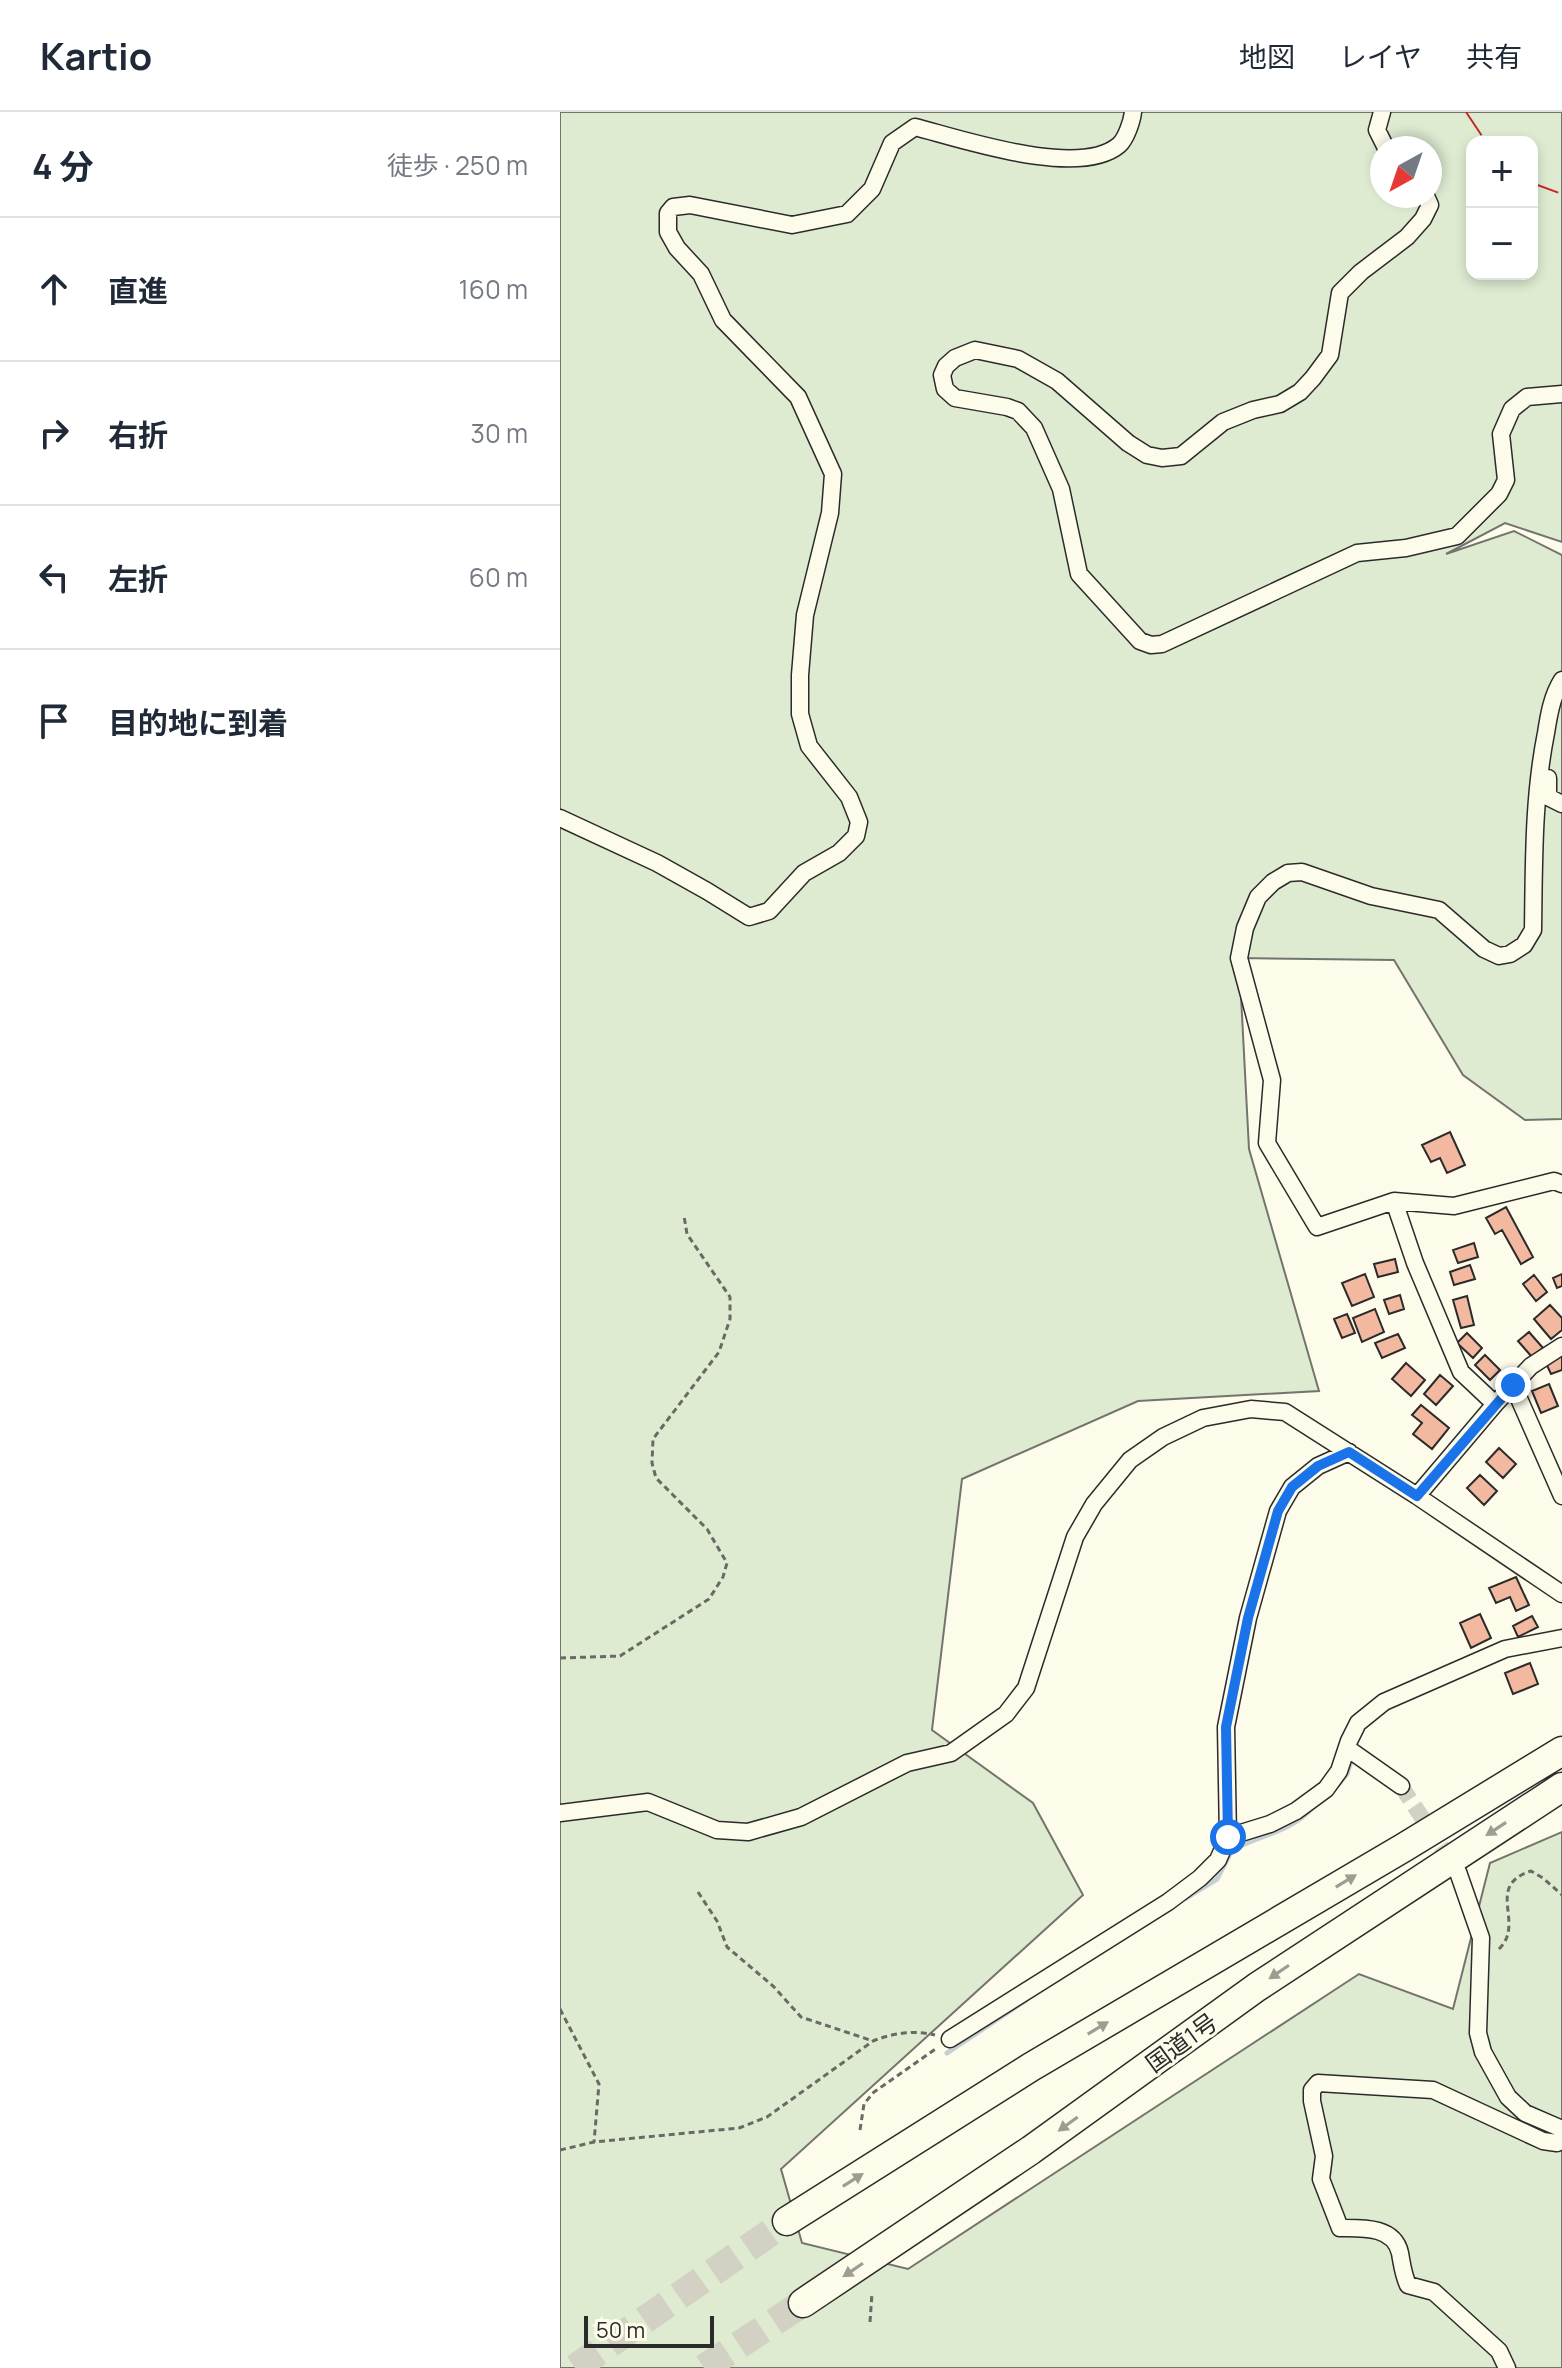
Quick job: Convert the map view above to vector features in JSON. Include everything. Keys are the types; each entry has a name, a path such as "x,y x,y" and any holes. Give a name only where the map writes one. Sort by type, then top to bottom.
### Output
{"highway":[{"path":"787,2221 1031,2067 1562,1751"},
{"name":"国道1号","path":"803,2303 1031,2150 1257,1987 1562,1787"}],"street":[{"path":"560,818 657,863 749,917 769,911 804,873 839,853 856,836 859,822 849,797 809,746 800,714 805,615 830,513 833,474 798,397 723,320 701,274 672,240 668,232 668,213 673,207 690,205 792,225 847,214 872,189 892,143 915,127 1040,158 1088,158 1119,145 1132,121 1133,112"},
{"path":"1380,136 1377,130 1382,112"},
{"path":"1428,208 1407,237 1361,272 1340,293 1330,355 1300,392 1280,404 1253,410 1223,422 1181,456 1162,458 1147,455 1128,443 1057,381 1018,359 975,350 965,353 946,366 942,375 945,389 955,398 1018,411 1034,428 1061,489 1079,574 1140,641 1151,645 1162,644 1357,553 1406,548 1457,536 1499,494 1506,480 1501,434 1512,409 1527,397 1562,394"},
{"path":"1562,680 1552,702 1547,728 1535,814 1533,930 1524,945 1510,954 1499,956 1484,949 1439,910 1371,896 1302,872 1288,873 1258,897 1245,928 1239,958 1272,1080 1267,1143 1317,1227 1394,1201 1454,1206 1554,1181 1562,1184"},
{"path":"1547,728 1548,797 1562,804"},
{"path":"1394,1201 1415,1263 1461,1372 1495,1404"},
{"path":"1417,1496 1531,1366 1562,1346"},
{"path":"1513,1385 1562,1496"},
{"path":"560,1813 648,1802 717,1830 748,1832 801,1817 907,1763 951,1753 1006,1714 1026,1688 1075,1537 1094,1504 1130,1460 1163,1437 1203,1418 1251,1409 1285,1412 1562,1594"},
{"path":"950,2039 1189,1886 1218,1860 1228,1837 1226,1727 1248,1618 1278,1511 1292,1487 1318,1466 1349,1452"},
{"path":"1228,1837 1270,1824 1296,1811 1326,1789 1339,1771 1358,1723 1384,1702 1505,1649 1562,1638"},
{"path":"1347,1748 1401,1786"},
{"path":"1458,1872 1481,1938 1478,2033 1483,2052 1508,2097 1525,2113 1562,2129"},
{"path":"1507,2368 1499,2351 1434,2292 1408,2285 1394,2240 1369,2228 1340,2228 1321,2179 1324,2156 1312,2090 1318,2083 1433,2090 1543,2141 1562,2141"}],"path":[{"path":"560,1658 620,1656 709,1599 723,1577 727,1563 707,1529 656,1478 652,1463 653,1439 719,1352 730,1319 730,1297 687,1234 684,1216"},
{"path":"1482,1966 1504,1944 1509,1932 1509,1883 1518,1875 1531,1871 1562,1895"},
{"path":"698,1892 717,1921 727,1947 773,1986 801,2017 873,2041"},
{"path":"560,2009 599,2084 594,2142"},
{"path":"560,2150 594,2142 739,2128 767,2117 873,2041 891,2033 925,2032 950,2039"},
{"path":"860,2130 864,2104 874,2092 950,2039"},
{"path":"870,2322 872,2293"}],"green space":[{"path":"560,112 1562,112 1562,542 1505,523 1446,554 1514,531 1562,555 1562,1119 1525,1120 1463,1075 1394,960 1239,958 1249,1149 1319,1391 1138,1401 962,1479 932,1730 1033,1803 1083,1895 781,2169 802,2243 908,2269 1359,1974 1453,2009 1490,1863 1562,1832 1562,2368 560,2368"}],"building":[{"path":"1450,1132 1465,1165 1447,1173 1440,1158 1431,1162 1422,1145"},
{"path":"1506,1207 1533,1257 1521,1264 1502,1230 1495,1234 1486,1218"},
{"path":"1474,1243 1478,1257 1458,1263 1453,1250"},
{"path":"1395,1259 1398,1272 1378,1277 1374,1264"},
{"path":"1470,1265 1475,1279 1454,1285 1450,1272"},
{"path":"1365,1274 1374,1297 1352,1306 1342,1283"},
{"path":"1562,1274 1562,1286 1557,1288 1553,1278"},
{"path":"1534,1275 1547,1292 1536,1301 1523,1284"},
{"path":"1400,1295 1404,1309 1389,1314 1384,1300"},
{"path":"1467,1296 1474,1325 1461,1328 1453,1300"},
{"path":"1550,1305 1562,1318 1562,1330 1551,1339 1534,1319"},
{"path":"1375,1309 1384,1332 1362,1342 1353,1318"},
{"path":"1347,1314 1355,1333 1342,1338 1334,1319"},
{"path":"1529,1332 1543,1348 1532,1357 1518,1341"},
{"path":"1467,1333 1482,1348 1473,1358 1457,1343"},
{"path":"1398,1334 1405,1348 1382,1358 1375,1343"},
{"path":"1562,1354 1562,1370 1551,1374 1545,1361"},
{"path":"1485,1355 1500,1370 1490,1380 1475,1365"},
{"path":"1406,1363 1425,1380 1411,1396 1392,1379"},
{"path":"1440,1375 1453,1386 1436,1405 1424,1394"},
{"path":"1549,1384 1558,1406 1541,1413 1532,1391"},
{"path":"1421,1405 1449,1428 1432,1449 1413,1434 1422,1423 1412,1415"},
{"path":"1499,1448 1516,1464 1503,1478 1486,1462"},
{"path":"1480,1475 1497,1491 1484,1505 1467,1488"},
{"path":"1516,1577 1529,1605 1516,1611 1510,1597 1496,1603 1489,1588"},
{"path":"1480,1614 1491,1638 1471,1648 1460,1623"},
{"path":"1532,1616 1538,1627 1518,1637 1513,1626"},
{"path":"1530,1663 1538,1684 1513,1694 1505,1673"}],"waterway":[{"path":"1338,1785 1347,1774 1353,1755"},
{"path":"1186,1898 1217,1879 1232,1850 1285,1828 1313,1807"},
{"path":"947,2053 1026,2000"}],"tunnel":[{"path":"1401,1786 1455,1867"},
{"path":"575,2368 787,2221"},
{"path":"704,2368 803,2303"}],"power":[{"path":"1466,112 1482,136"},
{"path":"1538,185 1562,194"}],"route":[{"path":"1228,1837 1226,1727 1248,1618 1278,1511 1292,1487 1318,1466 1349,1452 1417,1496 1513,1385"}]}
